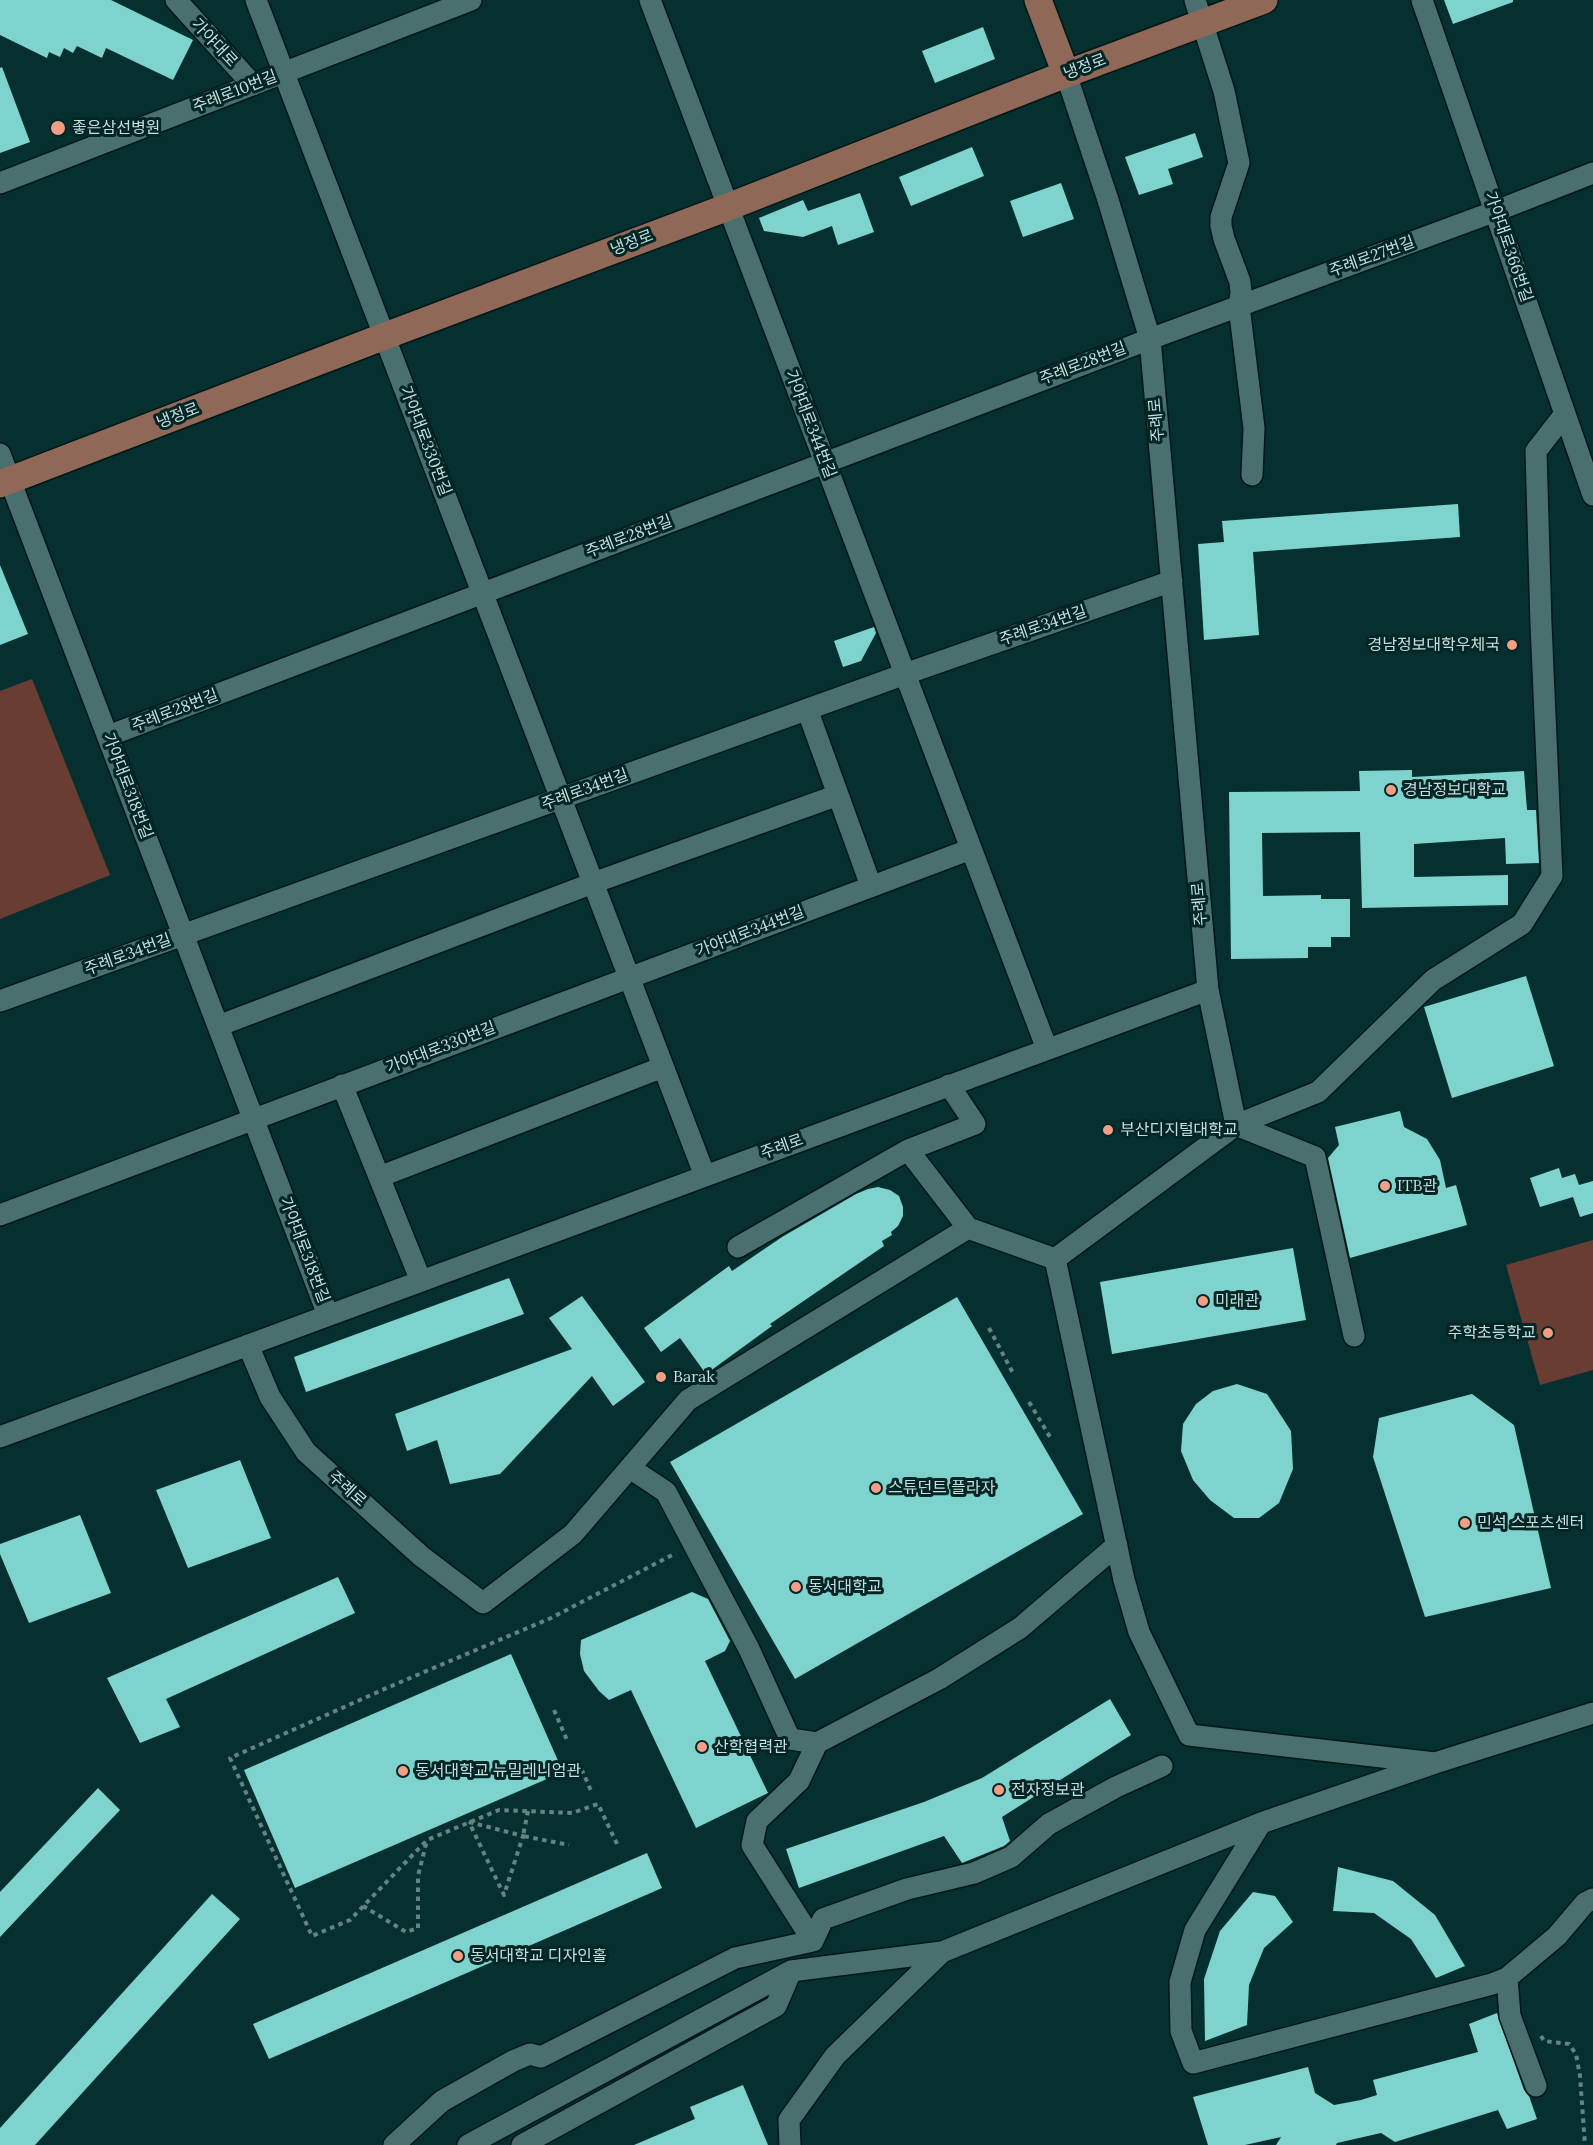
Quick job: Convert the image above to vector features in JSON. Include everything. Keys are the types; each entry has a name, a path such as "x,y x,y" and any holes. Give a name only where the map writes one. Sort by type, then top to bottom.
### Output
{"main road":[{"name":"주례로","path":"1038,0 1066,74"},
{"name":"냉정로","path":"5,482 728,207 1066,74 1199,11 1264,0"}],"street":[{"name":"가야대로","path":"176,0 253,85"},
{"name":"가야대로330번길","path":"256,0 705,1176"},
{"name":"주례로10번길","path":"0,183 471,0"},
{"name":"가야대로344번길","path":"650,0 1047,1050"},
{"name":"가야대로366번길","path":"1422,0 1593,495"},
{"path":"1199,11 1224,91 1238,151 1237,173 1221,218 1221,226 1240,282 1239,306 1254,428 1252,475"},
{"name":"주례로","path":"0,1437 1208,990 1150,339 1108,200 1066,74"},
{"name":"주례로27번길","path":"1150,339 1593,173"},
{"name":"주례로28번길","path":"108,736 1150,339"},
{"path":"1055,1259 1236,1125 1318,1092 1433,980 1522,924 1552,876 1536,452 1564,415"},
{"name":"가야대로318번길","path":"0,454 5,482 108,736 328,1315"},
{"name":"주례로34번길","path":"0,1001 807,709 1172,581"},
{"path":"807,709 871,886"},
{"path":"218,1026 593,883 838,795"},
{"name":"가야대로344번길","path":"629,977 971,849"},
{"name":"가야대로330번길","path":"253,1119 629,977"},
{"path":"1208,990 1236,1125"},
{"path":"379,1177 663,1067"},
{"path":"342,1085 421,1281"},
{"path":"738,1247 908,1150 975,1124 949,1085"},
{"path":"0,1215 253,1119"},
{"path":"1236,1125 1314,1157 1354,1336"},
{"path":"908,1150 968,1228 1055,1259"},
{"path":"968,1228 688,1400 630,1468 666,1492 749,1649 790,1739 817,1743 939,1679 1020,1628 1117,1545"},
{"path":"1055,1259 1117,1545 1139,1632 1189,1735 1435,1763"},
{"name":"주례로","path":"248,1345 270,1397 306,1452 421,1556 483,1602 573,1534 630,1468"},
{"path":"468,2145 790,1971 942,1952 1261,1823 1435,1763 1593,1713"},
{"path":"813,1941 752,1845 757,1821 799,1781 817,1743"},
{"path":"813,1941 823,1918 907,1889 974,1872 1011,1857 1049,1824 1116,1787 1162,1766"},
{"path":"1261,1823 1194,1930 1180,1982 1181,2031 1193,2063 1492,1984 1507,1978 1557,1936 1585,1903 1593,1899"},
{"path":"394,2145 442,2102 513,2061 530,2054 541,2057 735,1958 813,1941"},
{"path":"790,2145 789,2120 835,2056 942,1952"},
{"path":"522,2145 776,2006 790,1971"},
{"path":"1507,1978 1510,2016 1536,2086"}],"path":[{"path":"989,1328 1014,1375"},
{"path":"1029,1402 1050,1437"},
{"path":"617,1844 598,1804 573,1813 499,1810 427,1839 350,1920 312,1936 230,1758 550,1618 677,1552"},
{"path":"554,1710 567,1740"},
{"path":"578,1761 592,1793"},
{"path":"469,1822 504,1895 528,1811"},
{"path":"469,1822 569,1845"},
{"path":"363,1906 406,1932 418,1928 418,1876 427,1839"},
{"path":"1538,2032 1544,2041 1569,2044 1576,2054 1580,2076 1584,2145"}],"shaded area":[{"path":"32,679 110,875 0,919 0,691"},
{"path":"1593,1240 1593,1370 1540,1385 1506,1265"}],"building":[{"path":"0,0 111,0 193,40 173,80 106,48 102,58 77,46 73,53 64,48 60,57 49,52 47,58 0,35"},
{"path":"1444,0 1513,0 1513,2 1453,24"},
{"path":"983,27 995,59 935,83 922,51"},
{"path":"2,67 30,142 0,153 0,68"},
{"path":"1195,133 1203,157 1168,169 1173,184 1139,195 1125,157"},
{"path":"972,147 984,176 911,206 899,177"},
{"path":"1061,183 1074,219 1023,237 1010,201"},
{"path":"860,193 874,232 838,245 832,226 803,237 764,231 759,218 803,200 808,211"},
{"path":"1458,504 1460,537 1253,552 1259,635 1204,640 1198,544 1224,542 1222,521"},
{"path":"0,565 28,634 0,645"},
{"path":"874,627 876,633 861,661 843,667 834,641"},
{"path":"1412,770 1412,777 1524,771 1527,810 1536,810 1539,863 1506,864 1505,838 1414,844 1414,877 1508,875 1508,905 1362,908 1360,832 1262,833 1263,896 1321,895 1321,899 1350,899 1350,937 1331,937 1331,947 1308,947 1308,958 1231,959 1229,792 1360,791 1359,771"},
{"path":"1526,976 1554,1066 1452,1098 1424,1007"},
{"name":"ITB관","path":"1400,1111 1404,1127 1427,1139 1440,1160 1446,1188 1456,1185 1467,1225 1350,1258 1328,1158 1339,1145 1335,1127"},
{"path":"1559,1168 1562,1178 1575,1174 1579,1185 1593,1181 1593,1213 1580,1217 1573,1197 1540,1207 1530,1178"},
{"path":"878,1187 890,1190 899,1196 903,1207 903,1216 898,1226 891,1232 892,1235 882,1241 884,1246 770,1324 772,1326 706,1374 680,1338 661,1352 644,1328 729,1266 732,1271 782,1237 856,1194"},
{"name":"미래관","path":"1293,1248 1306,1320 1112,1354 1100,1282"},
{"path":"509,1278 524,1314 306,1392 294,1357"},
{"path":"582,1296 645,1382 613,1406 592,1376 500,1474 450,1484 437,1440 407,1451 395,1414 572,1349 549,1318"},
{"name":"스튜던트 플라자","path":"957,1297 1083,1514 795,1679 670,1462"},
{"path":"1237,1384 1267,1394 1291,1431 1293,1469 1279,1503 1259,1518 1234,1518 1210,1500 1193,1480 1181,1451 1183,1424 1196,1404 1213,1391"},
{"name":"민석 스포츠센터","path":"1472,1394 1514,1425 1551,1588 1425,1617 1373,1457 1379,1418"},
{"path":"240,1460 271,1538 188,1568 156,1490"},
{"path":"80,1515 111,1593 29,1623 0,1554 0,1544"},
{"path":"338,1577 355,1613 166,1699 180,1727 140,1743 107,1678"},
{"name":"산학협력관","path":"692,1592 708,1599 730,1641 725,1651 705,1661 768,1793 696,1828 631,1690 609,1700 584,1671 580,1654 581,1640"},
{"name":"동서대학교 뉴밀레니엄관","path":"511,1654 563,1772 295,1888 244,1770"},
{"name":"전자정보관","path":"1110,1699 1131,1735 1002,1817 1010,1841 1004,1846 962,1863 944,1836 799,1888 786,1849 924,1802 982,1778"},
{"path":"98,1788 120,1810 0,1937 0,1892"},
{"name":"동서대학교 디자인홀","path":"647,1853 662,1888 269,2059 253,2024"},
{"path":"1338,1867 1393,1881 1435,1915 1465,1966 1436,1978 1411,1939 1374,1913 1333,1911"},
{"path":"1253,1892 1275,1896 1293,1922 1264,1948 1249,1985 1247,2025 1205,2041 1204,1979 1220,1931"},
{"path":"212,1894 240,1919 35,2145 0,2145 0,2128"},
{"path":"1497,2013 1524,2090 1529,2096 1537,2119 1507,2129 1498,2110 1395,2142 1381,2133 1336,2145 1276,2145 1281,2137 1245,2145 1208,2145 1193,2097 1308,2067 1315,2093 1334,2105 1361,2100 1377,2095 1373,2080 1478,2052 1469,2024"},
{"path":"743,2085 768,2145 634,2145 695,2119 690,2107"}],"place":[{"name":"좋은삼선병원","path":"58,128"},
{"name":"경남정보대학우체국","path":"1512,645"},
{"name":"경남정보대학교","path":"1391,790"},
{"name":"부산디지털대학교","path":"1108,1130"},
{"name":"ITB관","path":"1385,1186"},
{"name":"미래관","path":"1203,1301"},
{"name":"주학초등학교","path":"1548,1333"},
{"name":"Barak","path":"661,1377"},
{"name":"스튜던트 플라자","path":"876,1488"},
{"name":"민석 스포츠센터","path":"1465,1523"},
{"name":"동서대학교","path":"796,1587"},
{"name":"산학협력관","path":"702,1747"},
{"name":"동서대학교 뉴밀레니엄관","path":"403,1771"},
{"name":"전자정보관","path":"999,1790"},
{"name":"동서대학교 디자인홀","path":"458,1956"}]}
